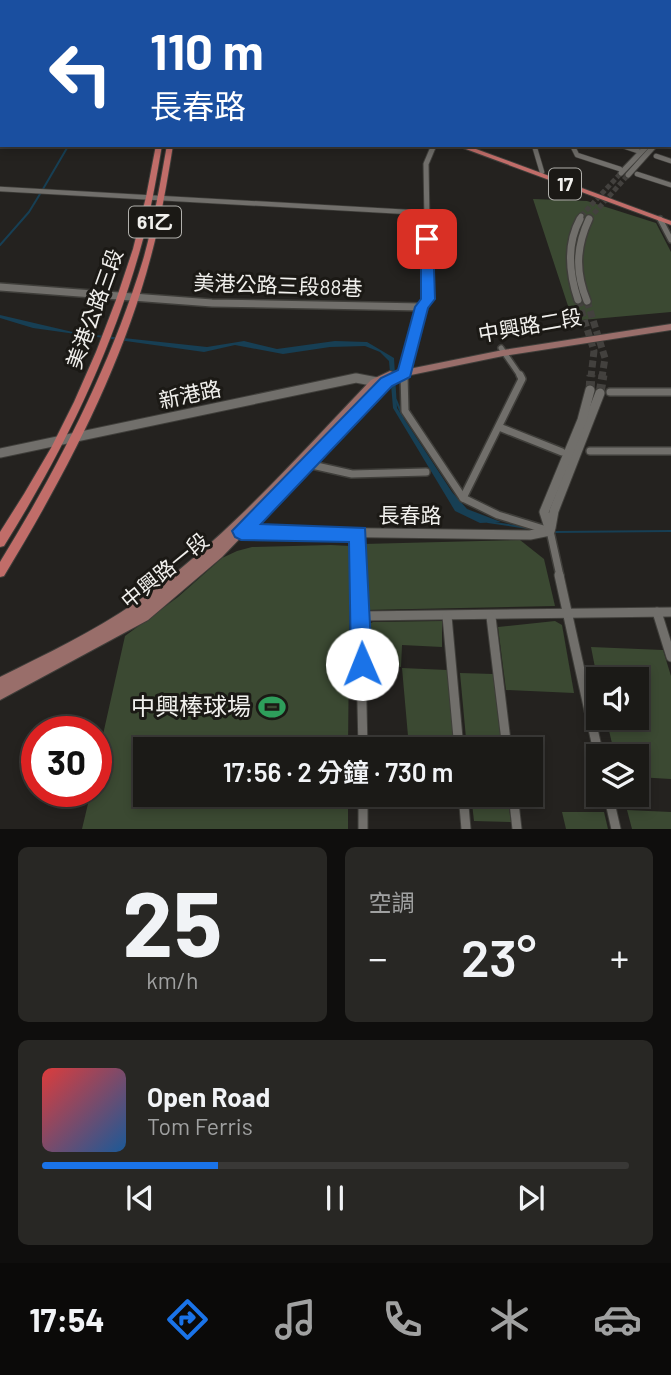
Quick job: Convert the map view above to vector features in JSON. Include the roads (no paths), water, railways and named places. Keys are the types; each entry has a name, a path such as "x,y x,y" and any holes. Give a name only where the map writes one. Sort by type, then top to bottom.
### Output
{"main road":[{"name":"美港公路三段","path":"60,440 120,296 149,198 159,147"},
{"name":"美港公路三段","path":"77,437 133,297 160,199 170,147"},
{"name":"17","path":"463,147 671,221"},
{"name":"17","path":"473,147 671,221"},
{"name":"中興路二段","path":"374,382 502,351 671,325"},
{"name":"中興路一段","path":"0,683 75,645 140,606 228,531 395,375"},
{"name":"中興路一段","path":"0,694 144,616 241,531 374,382"},
{"name":"61乙","path":"0,572 27,530 77,437"},
{"name":"61乙","path":"0,542 60,440"}],"street":[{"path":"434,147 432,157 426,164 428,299 422,307 395,375 405,411 463,498 548,534"},
{"path":"535,147 542,172"},
{"path":"573,147 577,155 623,172"},
{"path":"626,147 638,151"},
{"path":"623,172 646,147"},
{"path":"623,172 653,147"},
{"path":"656,156 671,161"},
{"path":"637,174 671,186"},
{"path":"0,189 426,213"},
{"path":"578,300 568,258 576,225 585,217 577,266 587,301"},
{"path":"660,219 671,240"},
{"name":"美港公路三段88巷","path":"0,286 286,306 422,307"},
{"path":"463,498 522,379 502,351"},
{"name":"新港路","path":"0,453 356,378 374,382"},
{"path":"590,390 582,420 544,512 596,744"},
{"path":"610,392 671,392"},
{"path":"548,534 554,511 600,393"},
{"path":"499,428 562,452"},
{"path":"590,452 671,451"},
{"path":"301,462 352,474 426,472"},
{"name":"長春路","path":"228,531 548,534"},
{"path":"358,534 363,737"},
{"path":"657,612 671,657"},
{"path":"361,616 491,617 671,612"},
{"path":"447,616 458,737"},
{"path":"491,617 506,737"},
{"path":"363,807 363,829"},
{"path":"464,807 466,829"},
{"path":"514,807 517,829"},
{"path":"611,807 616,829"}],"water":[{"path":"0,315 77,333 207,347 244,341 277,349 335,341 367,342 394,358 397,408 452,492 467,509 501,522 480,523 455,511 393,408 389,361 380,352 365,346 330,347 283,354 235,345 204,352 33,328 0,318"}],"waterway":[{"path":"43,189 67,148"},
{"path":"0,245 29,212 40,194"},
{"path":"396,400 403,417"},
{"path":"488,522 534,529"},
{"path":"553,532 671,531"}],"tunnel":[{"path":"581,216 621,173"},
{"path":"589,219 628,175"},
{"path":"578,300 594,351 591,377"},
{"path":"587,301 605,358 602,377"},
{"path":"590,390 591,375"},
{"path":"600,393 603,375"}],"place":[{"name":"中興棒球場","path":"272,707"}]}
